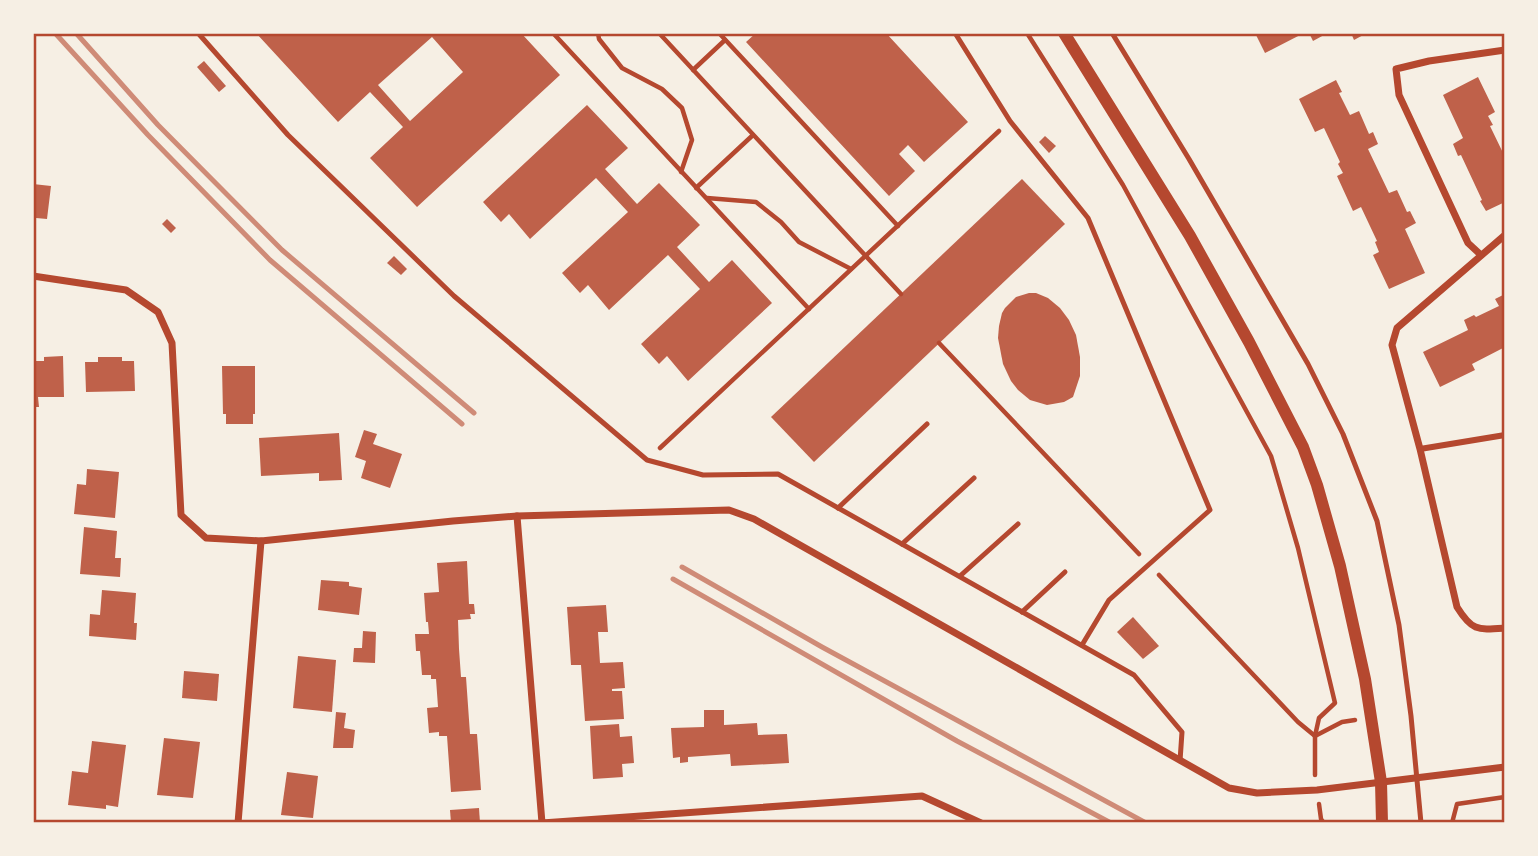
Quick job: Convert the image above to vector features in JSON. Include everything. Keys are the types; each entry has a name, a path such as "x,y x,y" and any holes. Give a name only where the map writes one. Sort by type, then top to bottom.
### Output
{"street":[{"path":"1064,33 1190,236 1303,447 1340,566 1365,679 1381,782 1382,823"},
{"path":"1482,255 1468,243 1399,95 1396,69 1429,61 1505,50"},
{"path":"1505,235 1397,328 1392,345 1420,449 1457,607 1467,623 1481,630 1505,628"},
{"path":"33,276 126,290 158,312 172,343 181,515 206,538 261,541 517,516 729,510 754,519 1229,788 1257,793 1317,789 1505,767"},
{"path":"1420,449 1505,435"},
{"path":"517,516 542,823 922,796 981,823"},
{"path":"238,823 261,541"}],"lane":[{"path":"198,33 288,135 454,296 647,460 704,475 778,474 960,576 1134,675 1182,732 1180,761"},
{"path":"955,33 1010,121 1088,218 1210,510 1110,600 1082,645"},
{"path":"1112,33 1308,364 1343,434 1377,521 1399,625 1421,823"},
{"path":"838,508 927,424"},
{"path":"902,544 974,478"},
{"path":"960,576 1018,524"},
{"path":"1022,612 1065,572"}],"path":[{"path":"553,33 809,309"},
{"path":"598,33 599,39 622,68 662,89 682,108 692,139 681,172"},
{"path":"659,33 901,294"},
{"path":"719,33 898,226"},
{"path":"1027,33 1123,185 1271,456 1298,548 1335,703 1319,718 1315,736 1317,789 1321,819 1324,823"},
{"path":"693,70 725,40"},
{"path":"647,460 1010,121"},
{"path":"696,188 753,135"},
{"path":"706,198 757,202 799,242 851,269"},
{"path":"1452,823 1457,804 1505,797"}],"building":[{"path":"256,33 521,33 560,75 417,207 370,158 403,127 370,92 338,122","holes":["432,37 463,72 410,121 378,85"]},
{"path":"756,33 886,33 968,122 924,162 908,145 899,154 915,171 889,196 746,42"},
{"path":"1255,33 1304,33 1265,53"},
{"path":"1309,33 1323,33 1324,35 1313,41"},
{"path":"1351,33 1367,33 1354,40"},
{"path":"204,61 226,86 219,92 197,67"},
{"path":"1478,77 1495,112 1488,116 1493,125 1490,126 1505,157 1505,202 1486,211 1461,155 1458,156 1453,144 1463,138 1443,95"},
{"path":"1336,80 1350,115 1359,111 1369,134 1373,132 1378,144 1368,149 1389,193 1397,190 1407,212 1410,211 1416,223 1405,229 1425,273 1389,289 1373,255 1379,252 1375,242 1377,241 1361,207 1353,211 1337,176 1343,173 1338,164 1340,162 1324,128 1315,132 1299,99"},
{"path":"587,105 628,148 605,169 637,204 659,183 700,225 677,247 709,282 732,260 772,303 688,381 667,356 659,364 641,344 700,289 668,255 609,310 588,285 580,293 562,273 628,212 596,178 530,239 509,214 501,222 483,202"},
{"path":"1045,136 1056,146 1049,153 1039,142"},
{"path":"1022,179 1065,224 814,462 771,417"},
{"path":"33,184 51,186 47,219 36,218 35,228 33,228"},
{"path":"167,219 176,228 171,233 162,224"},
{"path":"394,256 407,269 401,275 387,263"},
{"path":"1029,293 1048,298 1060,308 1076,335 1080,376 1073,397 1064,402 1047,405 1030,400 1011,381 1003,364 998,338 1002,313 1016,297"},
{"path":"1505,294 1505,347 1472,364 1475,370 1440,387 1423,352 1468,330 1464,320 1499,306 1495,299"},
{"path":"63,356 64,397 38,397 39,407 33,407 33,361 44,361 44,357"},
{"path":"98,357 122,357 122,361 134,361 135,391 86,392 85,362 98,362"},
{"path":"222,366 255,366 253,424 226,424 226,414 223,414"},
{"path":"364,430 377,434 373,444 402,454 390,488 361,478 366,461 355,457"},
{"path":"339,433 342,480 319,481 319,473 261,476 259,438"},
{"path":"87,469 119,472 115,518 74,514 77,484 86,485"},
{"path":"84,527 117,531 115,558 121,558 120,577 80,574"},
{"path":"467,561 469,604 474,604 475,614 470,614 471,619 458,620 459,649 461,677 466,677 470,734 477,734 481,790 451,792 447,736 439,736 439,732 429,733 427,708 438,707 436,679 431,679 431,675 422,675 415,634 429,634 424,593 439,592 437,563"},
{"path":"321,580 349,582 349,586 362,588 359,615 318,610"},
{"path":"102,590 136,593 136,640 89,636 90,614 100,615"},
{"path":"606,605 608,632 598,632 600,663 623,662 625,688 612,691 622,691 624,719 585,721 581,665 571,665 567,607"},
{"path":"1133,617 1159,646 1143,659 1117,632"},
{"path":"363,631 376,632 375,663 353,662 354,648 362,648"},
{"path":"298,656 336,660 332,712 293,708"},
{"path":"184,671 219,674 217,701 182,698"},
{"path":"704,710 724,710 724,725 757,723 758,735 787,734 789,763 731,766 730,754 688,757 688,762 680,763 680,757 673,758 671,728 704,727"},
{"path":"336,712 346,713 344,728 355,730 353,748 333,748"},
{"path":"619,724 620,737 632,736 634,763 622,764 623,777 593,779 590,726"},
{"path":"164,738 200,742 193,798 157,795"},
{"path":"92,741 126,745 118,807 106,805 106,809 68,805 72,771 88,773"},
{"path":"287,772 318,776 313,818 281,815"},
{"path":"479,808 480,823 451,823 450,810"}],"railway":[{"path":"55,33 148,135 270,260 462,424"},
{"path":"76,33 158,125 282,250 474,413"},
{"path":"682,567 822,647 1146,823"},
{"path":"673,579 957,741 1111,823"}]}
